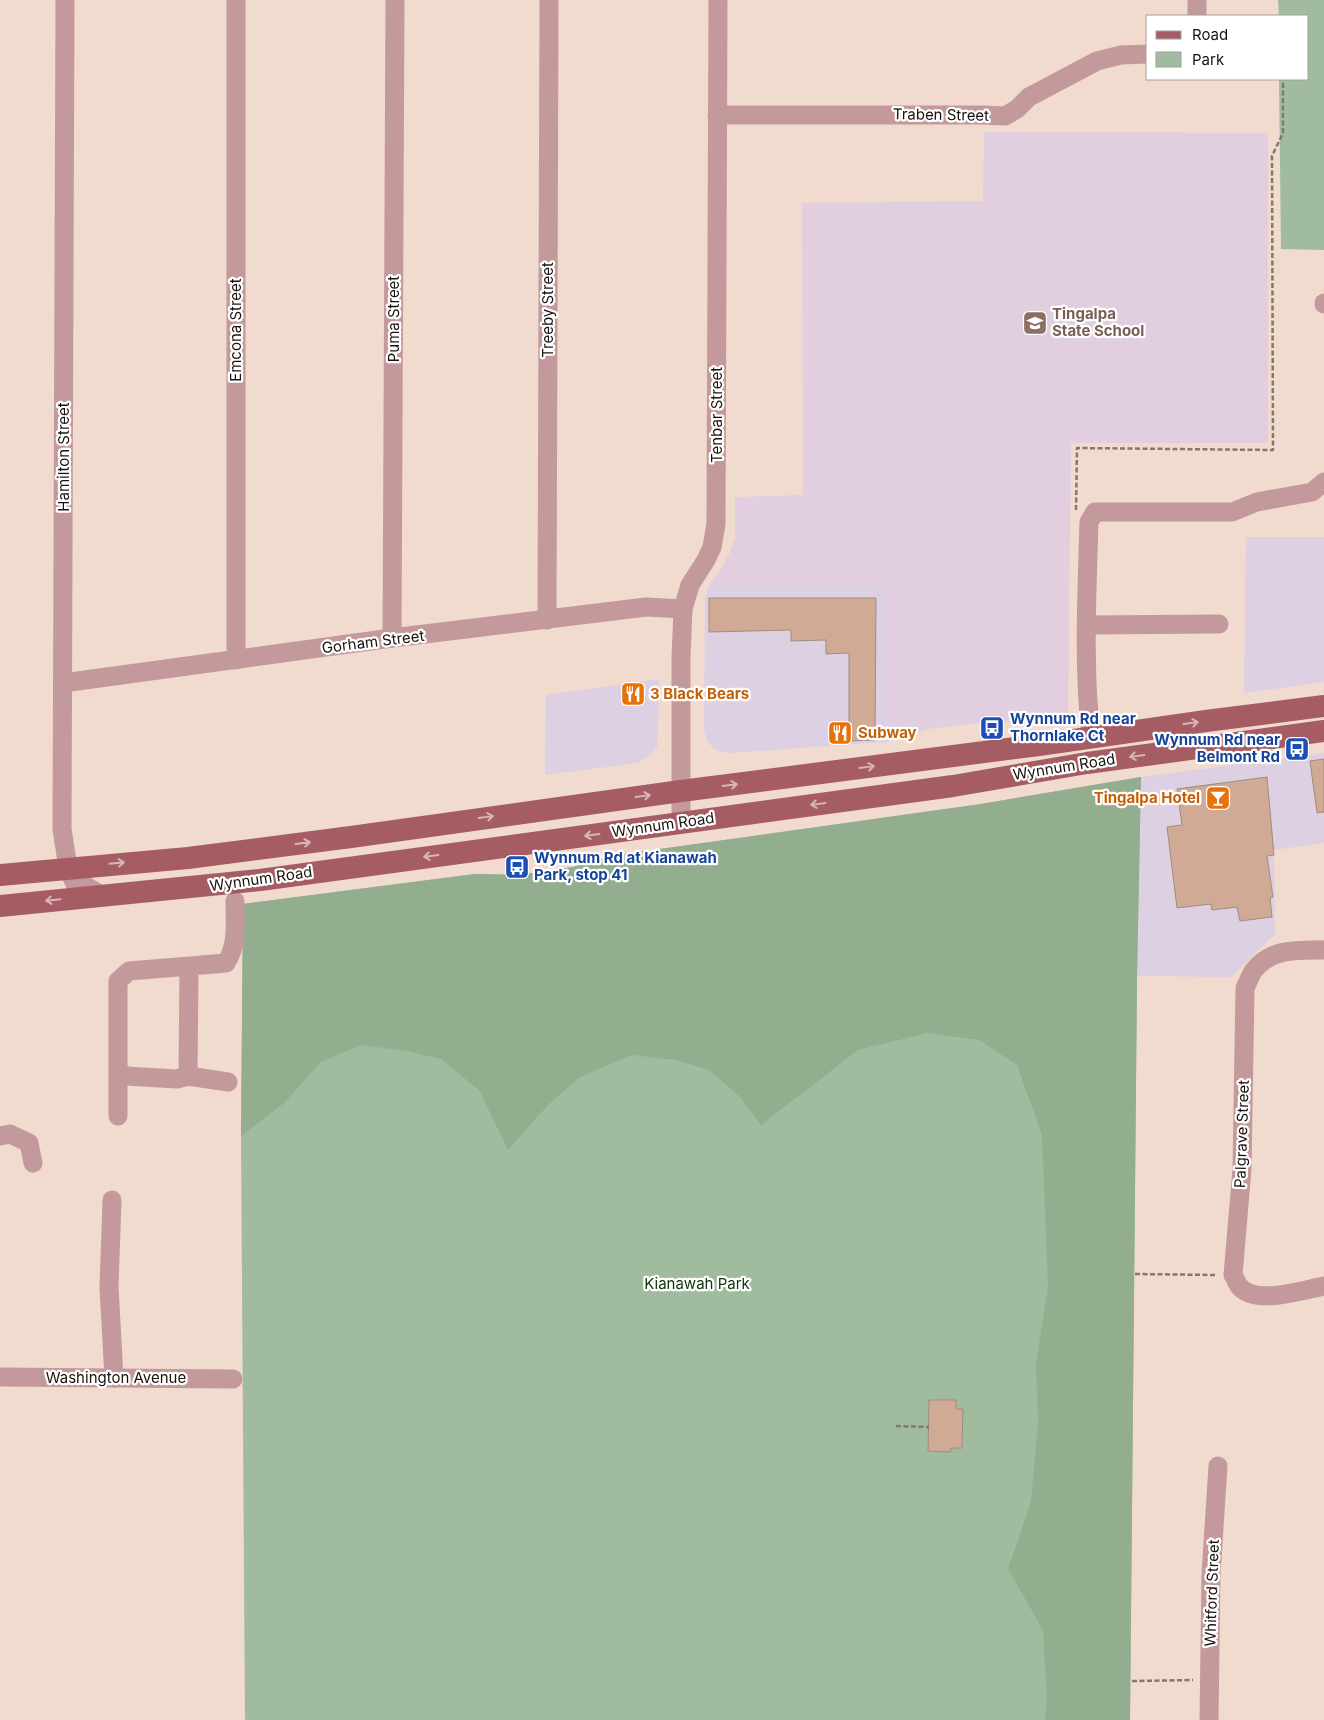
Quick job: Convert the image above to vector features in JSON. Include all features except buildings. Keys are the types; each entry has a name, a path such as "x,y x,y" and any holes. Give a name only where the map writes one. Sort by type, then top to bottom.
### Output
{"main road":[{"path":"1264,713 1324,698"},
{"name":"Wynnum Road","path":"0,875 188,858 1324,706"},
{"name":"Wynnum Road","path":"0,906 204,886 681,823 953,786 1087,763 1324,731"},
{"path":"351,837 375,849 377,863"}],"street":[{"name":"Hamilton Street","path":"65,0 62,830 68,868"},
{"name":"Emcona Street","path":"236,0 236,660"},
{"name":"Puma Street","path":"392,638 395,0"},
{"name":"Treeby Street","path":"547,620 548,0"},
{"name":"Tenbar Street","path":"681,823 683,609 690,585 712,547 716,524 718,0"},
{"path":"1197,0 1197,15"},
{"name":"Traben Street","path":"718,115 982,114 1005,116 1017,109 1029,97 1096,61 1121,55 1146,54"},
{"path":"1091,737 1088,704 1087,633 1089,522 1095,512 1232,512 1257,502 1312,492 1324,482"},
{"name":"Gorham Street","path":"63,683 392,638 646,607 683,609"},
{"path":"1087,633 1220,624"},
{"path":"68,868 74,882 84,885 101,895"},
{"path":"118,1116 118,981 129,971 226,963 232,954 235,929 235,901"},
{"name":"Palgrave Street","path":"1234,1275 1242,1169 1245,988 1254,970 1274,954 1296,950 1324,950"},
{"path":"188,1076 189,966"},
{"path":"118,1070 126,1076 177,1079 188,1076 228,1082"},
{"path":"0,1136 10,1134 29,1143 33,1163"},
{"path":"106,1378 109,1287 108,1202"},
{"path":"1234,1275 1240,1287 1254,1296 1275,1296 1324,1286"},
{"name":"Washington Avenue","path":"0,1378 233,1379"},
{"name":"Whitford Street","path":"1210,1720 1211,1574 1218,1466"}],"path":[{"path":"1274,450 1272,156 1283,133 1283,80"},
{"path":"1135,1274 1234,1275"},
{"path":"896,1426 929,1427"},
{"path":"1132,1680 1210,1680"}],"shaded area":[{"name":"Tingalpa State School","path":"984,132 1268,133 1268,443 1071,443 1068,717 1027,723 996,721 928,729 887,742 888,586 709,585 721,569 735,538 735,497 803,495 802,203 983,201"},
{"path":"1246,537 1324,537 1324,682 1244,693"},
{"path":"709,585 888,586 887,742 729,753 715,750 707,741 704,730 705,598"},
{"path":"659,679 657,747 651,754 638,763 545,775 546,695"},
{"path":"1324,753 1324,843 1274,850 1275,934 1231,977 1137,976 1141,777"}],"green space":[{"path":"1278,0 1324,0 1324,250 1281,249 1279,80 1309,80 1309,15 1279,15"},
{"name":"Kianawah Park","path":"1141,777 1137,976 1130,1720 245,1720 241,1136 243,904 475,874 519,875 573,867 617,855 981,804"},
{"path":"1141,777 1137,976 1130,1720 1045,1720 1047,1699 1043,1630 1008,1569 1031,1501 1038,1423 1036,1364 1048,1286 1042,1135 1017,1065 979,1040 927,1033 858,1050 761,1125 740,1097 709,1070 675,1060 632,1055 580,1077 548,1105 508,1150 479,1090 441,1059 406,1051 361,1045 321,1062 284,1103 241,1136 243,904 475,874 519,875 573,867 617,855 981,804"}],"place":[{"name":"Tingalpa State School","path":"1035,323"},
{"name":"3 Black Bears","path":"633,694"},
{"name":"Wynnum Rd near Thornlake Ct","path":"992,728"},
{"name":"Subway","path":"840,733"},
{"name":"Wynnum Rd near Belmont Rd","path":"1297,749"},
{"name":"Tingalpa Hotel","path":"1218,798"},
{"name":"Wynnum Rd at Kianawah Park, stop 41","path":"517,867"}]}
